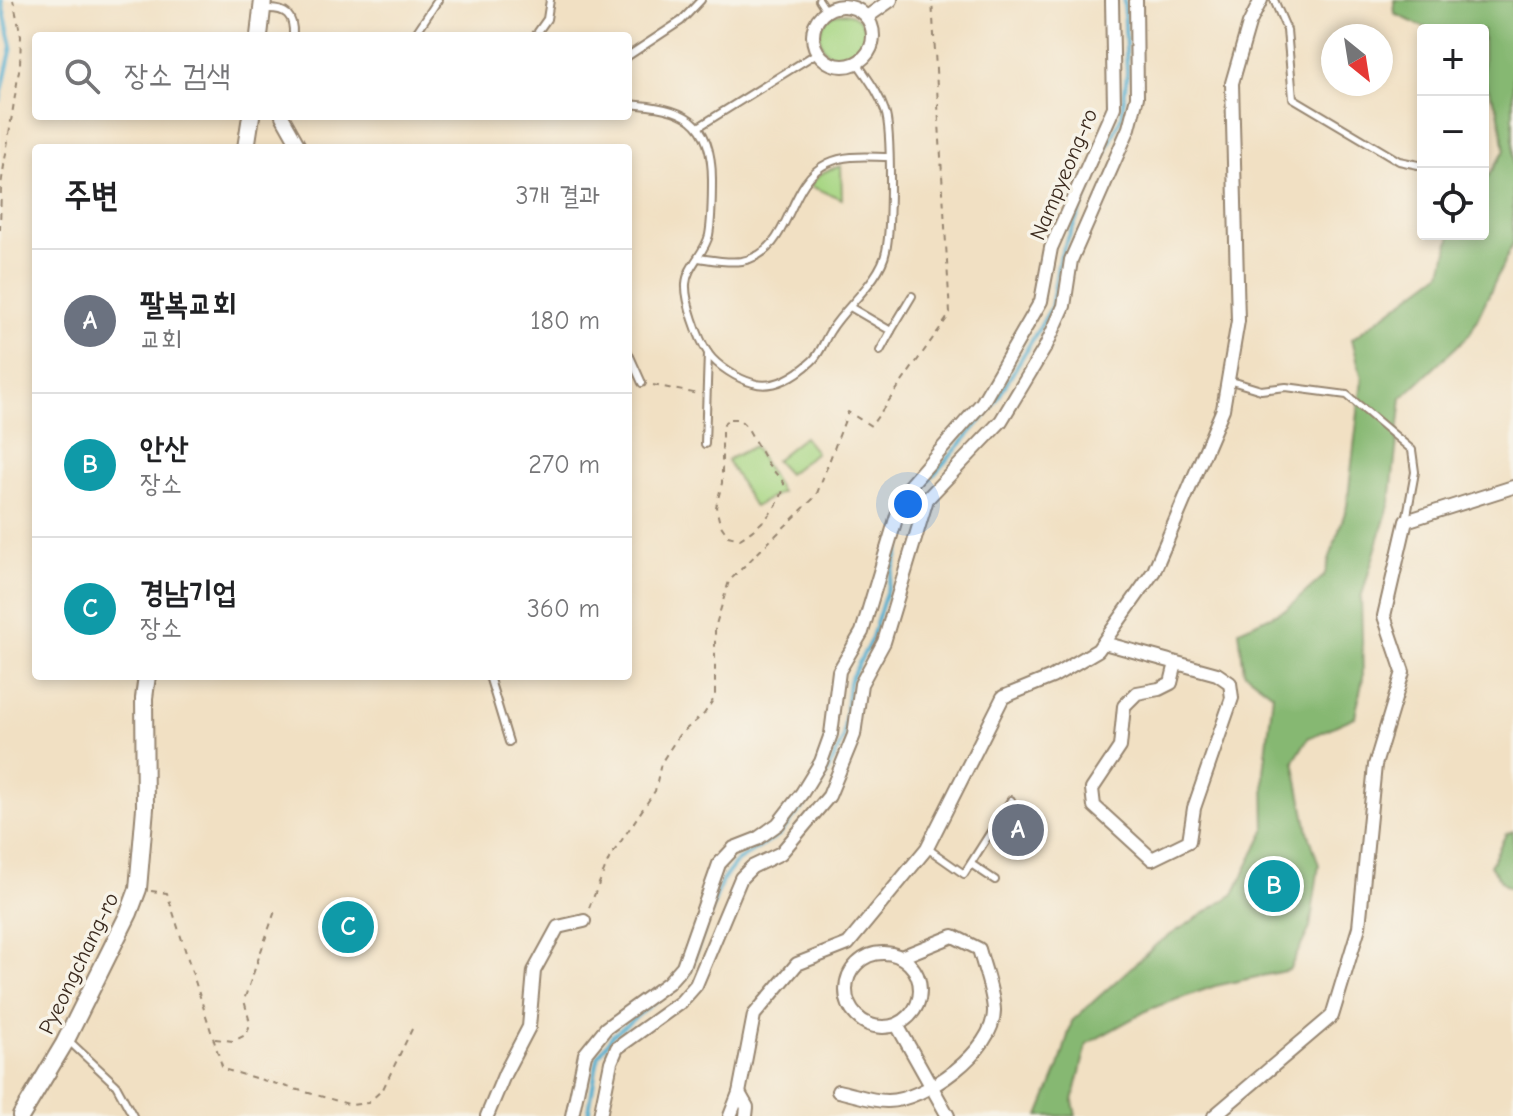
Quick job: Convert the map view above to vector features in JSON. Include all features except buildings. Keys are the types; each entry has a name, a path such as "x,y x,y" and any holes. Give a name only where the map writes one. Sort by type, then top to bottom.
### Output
{"street":[{"path":"867,17 891,0"},
{"name":"Nampyeong-ro","path":"572,1116 585,1054 606,1028 668,983 683,966 719,864 734,848 757,839 778,824 821,762 831,734 839,671 862,632 904,492 982,403 1041,301 1051,248 1114,107 1112,0"},
{"name":"Nampyeong-ro","path":"600,1116 611,1062 617,1048 681,1002 696,985 741,878 752,867 781,853 829,796 854,735 861,684 884,642 927,499 1001,421 1052,332 1064,306 1071,260 1129,128 1137,97 1136,0"},
{"path":"730,1116 739,1093 754,1015 797,964 848,944 927,848 1003,697 1052,677 1098,650 1154,571 1223,409 1238,321 1232,83 1249,24 1261,0"},
{"path":"259,32 262,4"},
{"path":"823,5 847,7 867,17 873,30 872,41 870,50 858,64 834,66 817,53 812,42 812,29 823,5"},
{"path":"247,144 250,120"},
{"path":"284,120 298,144"},
{"path":"1214,1116 1332,1016 1359,927 1375,765 1403,672 1384,616 1406,521 1513,487"},
{"path":"1104,643 1217,674 1230,683 1232,698 1194,808 1189,841 1152,859 1094,806 1092,789 1120,747 1124,706 1137,693 1171,683 1176,663"},
{"name":"Pyeongchang-ro","path":"21,1116 66,1039 138,889 145,808 146,680"},
{"path":"487,1116 529,1027 534,971 558,927 584,921"},
{"path":"855,936 866,957"},
{"path":"838,1091 888,1101 933,1088 972,1055 986,1035 994,1012 979,949 953,936 901,957"},
{"path":"890,953 901,957 918,975 920,999 915,1010 897,1025 884,1028 872,1026 861,1020 847,1000 849,975 866,957 890,953"},
{"path":"897,1025 948,1116"},
{"path":"739,1093 747,1107 746,1116"}],"lane":[{"path":"417,32 438,0"},
{"path":"538,32 547,19 550,0"},
{"path":"632,53 681,21 701,0"},
{"path":"1274,0 1287,30 1293,98 1399,161 1417,165"},
{"path":"262,4 290,14 293,32"},
{"path":"700,126 817,53"},
{"path":"708,353 728,370 765,387 792,376 815,359 831,329 880,266 886,251 889,157 886,114 875,89 858,64"},
{"path":"632,104 660,106 685,114 700,126 711,155 709,235 686,281 687,299 708,353 705,444"},
{"path":"699,258 732,262 757,256 767,250 780,233 809,177 825,164 841,158 889,157"},
{"path":"880,351 912,296"},
{"path":"850,307 891,331"},
{"path":"632,361 642,383"},
{"path":"1228,380 1261,390 1286,387 1347,395 1370,412 1412,450 1415,472 1406,521"},
{"path":"490,680 509,742"},
{"path":"927,848 964,874 1011,800"},
{"path":"971,864 995,880"},
{"path":"66,1039 116,1085 133,1116"}],"path":[{"path":"0,230 1,185 20,64 21,36 13,0"},
{"path":"584,921 609,859 655,791 661,763 679,735 704,714 715,697 715,628 729,581 816,496 848,412 871,426 950,314 932,0"},
{"path":"642,383 707,395"},
{"path":"730,419 739,419 747,427 767,463 784,483 784,496 753,531 740,539 728,536 720,524 716,507 722,483 722,430 730,419"},
{"path":"138,889 167,893 223,1069 352,1105 368,1103 383,1089 414,1025"},
{"path":"214,1039 234,1041 247,1034 250,1023 244,1000 275,911"}],"green space":[{"path":"1394,0 1513,0 1513,244 1470,334 1402,398 1390,502 1361,598 1363,678 1355,717 1308,738 1294,761 1308,831 1319,865 1310,928 1289,970 1215,986 1150,1009 1087,1044 1073,1101 1076,1116 1039,1116 1059,1067 1072,1021 1158,943 1234,894 1265,831 1264,772 1273,694 1244,672 1239,630 1287,609 1324,576 1347,506 1362,379 1352,339 1442,272 1450,240 1489,240 1489,175 1505,150 1498,110 1489,90 1489,24 1417,24 1395,14"},
{"path":"843,13 859,20 866,36 859,52 843,59 827,52 820,36 827,20"},
{"path":"841,166 842,199 810,186 823,173"},
{"path":"804,437 816,452 788,474 775,460"},
{"path":"754,446 781,492 754,507 727,460"},
{"path":"1513,831 1513,890 1505,886 1490,866 1506,834"}],"waterway":[{"path":"0,100 12,46 1,0"},
{"path":"588,1116 598,1057 612,1036 687,976 722,881 737,861 778,836 822,784 843,739 849,682 871,640 917,494 992,408 1051,308 1059,259 1122,115 1127,73 1124,0"}],"place":[{"name":"팔복교회","path":"1018,830"},
{"name":"안산","path":"1274,886"},
{"name":"경남기업","path":"348,927"}]}
